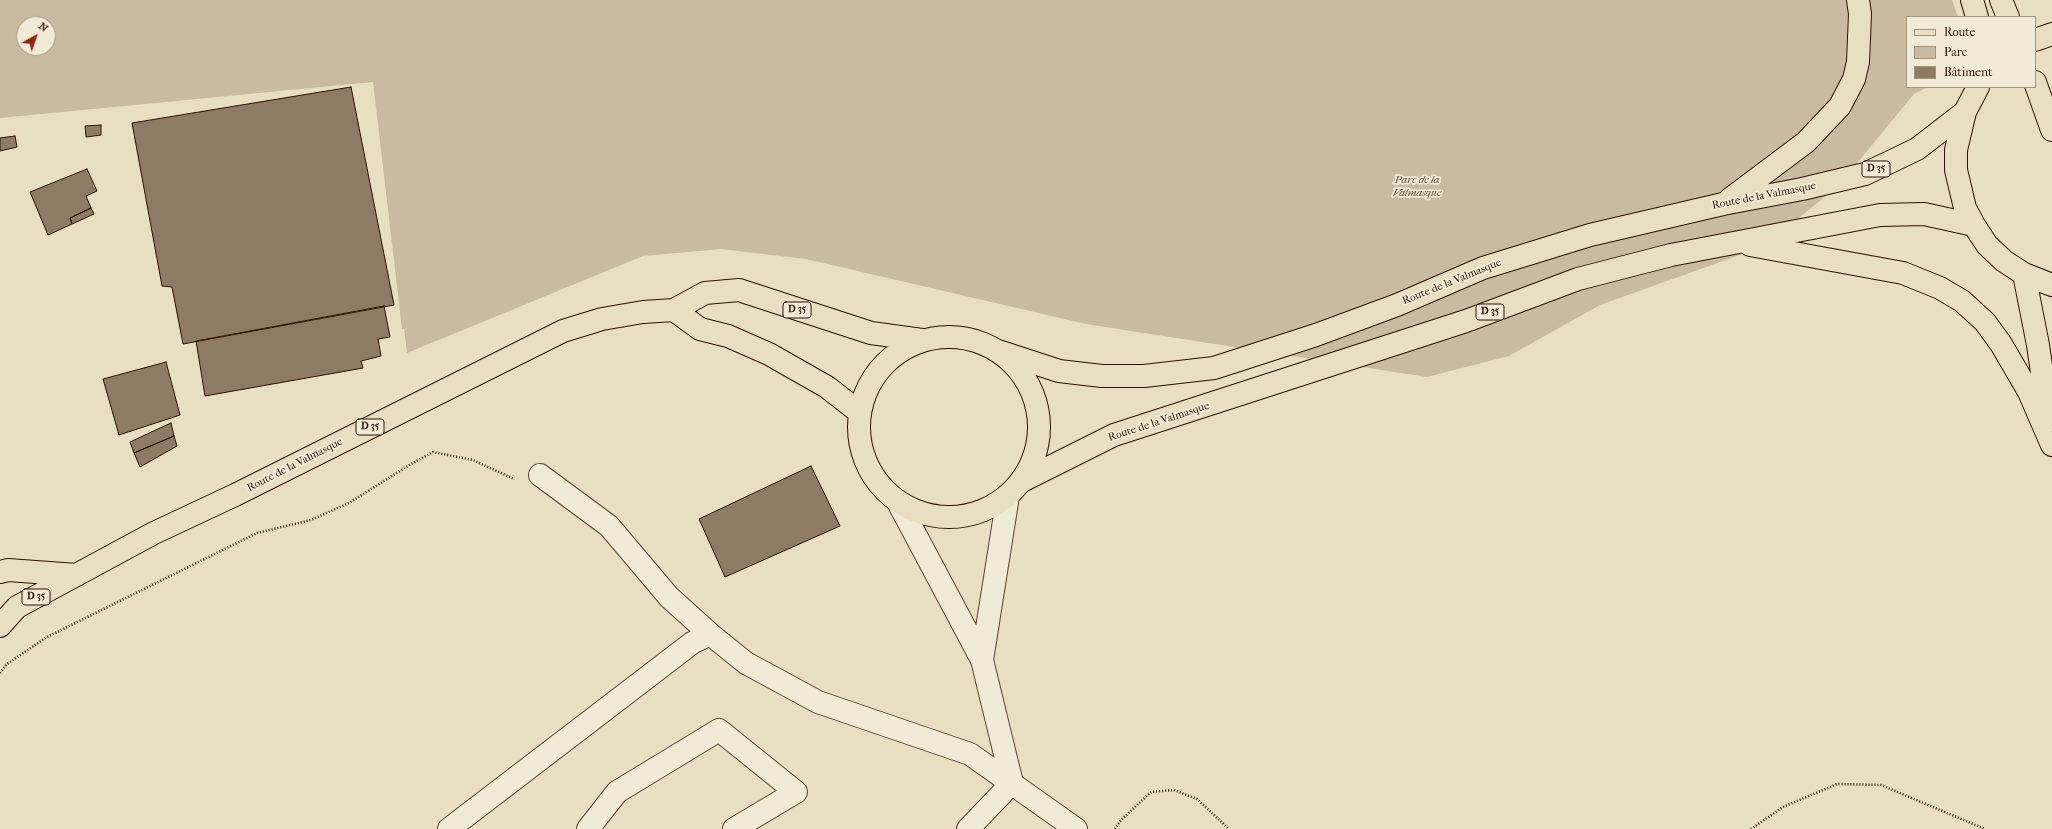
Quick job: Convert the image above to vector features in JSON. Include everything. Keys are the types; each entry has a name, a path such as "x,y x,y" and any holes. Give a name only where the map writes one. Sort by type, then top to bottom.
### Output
{"main road":[{"path":"1723,204 1747,188 1806,142 1840,106 1854,79 1858,62 1860,14 1858,0"},
{"path":"1972,0 1977,16"},
{"path":"2001,0 2008,16"},
{"path":"2036,40 2052,34"},
{"path":"2036,85 2052,130"},
{"path":"1977,88 1965,112 1956,150 1956,170 1965,208 1987,245 2004,261 2024,274 2052,285"},
{"name":"Route de la Valmasque","path":"998,351 1059,371 1102,376 1144,376 1214,368 1316,335 1397,305 1483,268 1590,235 1723,204 1802,189 1865,174 1918,149 1965,112"},
{"name":"Route de la Valmasque","path":"922,340 906,346 880,367 864,396 859,412 858,429 865,463 884,491 898,502 912,510 946,518 963,517 994,506 1015,488 1114,435 1466,321 1578,279 1671,255 1880,215 1924,214 1974,225"},
{"path":"1737,242 1903,273 1940,288 1962,301 1985,322 2001,344 2028,392 2052,445"},
{"path":"2024,274 2038,345 2052,440"},
{"name":"Route de la Valmasque","path":"0,626 17,608 154,533 235,495 563,331 602,319 643,312 674,310 705,293 739,290 871,333 922,340"},
{"path":"674,310 700,329 728,336 769,354 826,387 859,412"},
{"path":"922,340 938,336 954,336 984,343 998,351 1022,373 1036,403 1039,419 1039,436 1030,467 1015,488"},
{"name":"D 35","path":"0,572 8,570 77,575"}],"street":[{"path":"540,475 609,526 669,597 710,634 746,663 818,702 970,754 1076,829"},
{"path":"982,660 1015,488"},
{"path":"898,502 982,660 1012,783"},
{"path":"449,829 692,643 710,634"},
{"path":"588,829 617,792 719,730 796,792 734,829"},
{"path":"968,829 1012,783"}],"path":[{"path":"0,673 7,664 47,637 256,533 311,520 349,503 433,452 473,460 516,480"},
{"path":"1751,829 1783,807 1837,784 1881,785 1985,829"},
{"path":"1115,829 1121,820 1151,792 1174,790 1197,799 1229,829"}],"green space":[{"name":"Parc de la Valmasque","path":"0,0 1952,0 1958,16 1906,16 1906,88 1926,88 1914,94 1839,185 1765,246 1600,305 1509,356 1427,377 1086,324 806,259 721,249 643,256 407,353 404,329 402,329 373,82 0,118"}],"building":[{"path":"351,87 394,305 183,344 172,287 162,286 132,123"},
{"path":"101,125 101,135 86,137 85,126"},
{"path":"15,136 17,147 0,151 0,138"},
{"path":"87,169 97,191 86,196 91,208 70,218 72,224 48,235 30,192"},
{"path":"91,208 94,214 72,224 70,218"},
{"path":"384,306 390,337 378,339 381,356 361,361 363,368 205,396 196,341"},
{"path":"166,362 180,415 119,435 103,379"},
{"path":"171,423 174,436 134,453 130,442"},
{"path":"174,436 177,446 140,467 134,453"},
{"path":"811,466 840,526 725,577 699,519"}]}
